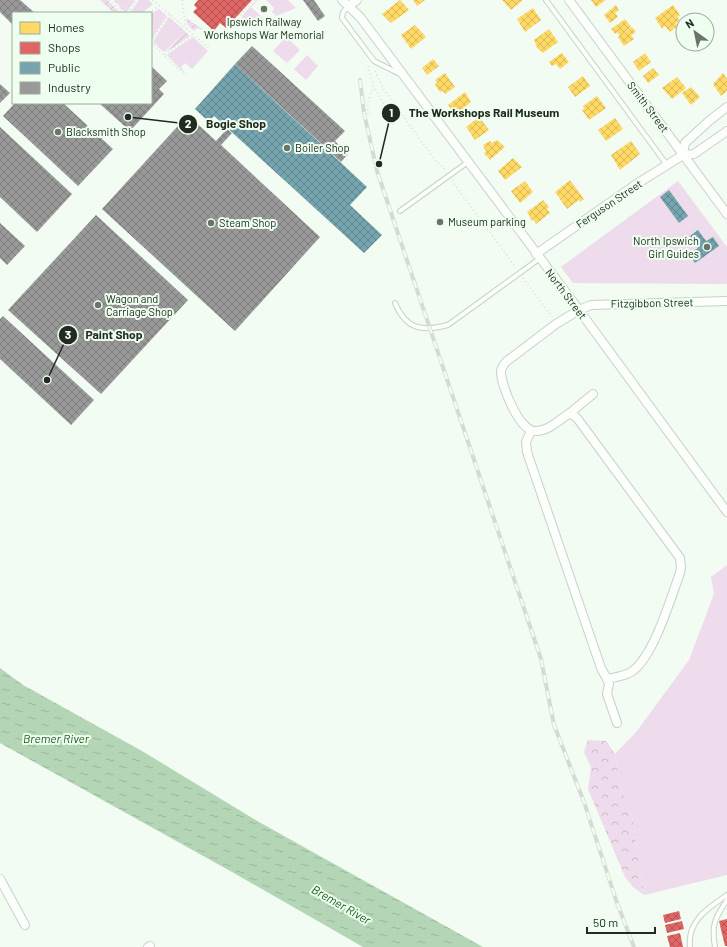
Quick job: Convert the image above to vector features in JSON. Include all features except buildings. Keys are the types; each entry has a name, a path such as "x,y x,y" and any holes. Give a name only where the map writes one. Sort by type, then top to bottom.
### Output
{"street":[{"path":"346,2 357,0"},
{"name":"Smith Street","path":"569,0 727,214"},
{"name":"North Street","path":"346,2 360,17 727,512"},
{"path":"683,155 685,143 709,120 727,107"},
{"name":"Ferguson Street","path":"538,256 667,165 683,155 694,154 727,131"},
{"name":"Fitzgibbon Street","path":"531,431 513,409 503,380 502,368 507,361 556,324 578,310 597,304 727,302"},
{"path":"593,394 570,413 542,431 531,431 526,442 527,452 601,668 608,679 609,684 607,694 617,723"},
{"path":"570,413 581,422 588,431 678,554 681,562 680,573 651,647 635,670 628,674 608,679"},
{"path":"0,879 25,925"}],"lane":[{"name":"Smith Street","path":"546,0 667,165"},
{"name":"North Street","path":"346,2 342,18 372,59 379,65 404,76"},
{"path":"400,211 468,162"},
{"path":"396,303 405,321 412,325 424,327 444,326 454,322 538,256"},
{"path":"690,947 690,932 696,920 706,910 727,895"},
{"path":"715,947 713,931 714,922 727,900"}],"path":[{"path":"111,0 121,12"},
{"path":"129,12 137,0"},
{"path":"153,0 210,49"},
{"path":"241,20 240,15 254,0"},
{"path":"182,1 186,28"},
{"path":"151,12 160,6"},
{"path":"152,41 170,14"},
{"path":"233,20 237,24"},
{"path":"164,55 194,35"},
{"path":"152,43 185,76"},
{"path":"368,66 374,88 384,104 383,108"},
{"path":"375,71 382,87 435,160 448,172"},
{"path":"368,114 368,103 371,92 374,88"},
{"path":"452,179 516,269"},
{"path":"522,277 556,324"}],"green space":[{"path":"100,0 107,0 119,12 113,12"},
{"path":"132,0 124,8 113,1"},
{"path":"132,0 135,0 127,12 117,5 124,8"},
{"path":"139,0 149,0 153,4 143,12 131,12"},
{"path":"256,0 258,0 251,7 264,19 268,16 271,19 251,29 243,21 242,16"},
{"path":"266,0 288,0 296,8 276,16 272,12 274,8"},
{"path":"159,9 166,15 152,33 152,13"},
{"path":"166,15 167,16 152,38 152,33"},
{"path":"169,17 178,25 182,35 164,52 153,42"},
{"path":"186,18 204,30 197,28 194,31 188,25"},
{"path":"178,25 190,36 165,53 182,35"},
{"path":"193,37 208,51 192,69 185,63 181,67 186,75 167,55"},
{"path":"286,37 300,50 287,63 273,51"},
{"path":"307,55 318,66 306,80 294,69"},
{"path":"678,181 727,247 727,284 573,283 561,267"},
{"path":"727,565 727,875 644,895 632,815 621,790 615,754 637,731 689,660 714,594 711,577"},
{"path":"588,740 606,741 615,754 621,790 632,815 644,895 633,887 625,877 588,789 591,767 584,752"}],"water":[{"name":"Bremer River","path":"0,668 23,685 142,751 259,822 483,947 363,947 232,872 0,743"}],"railway":[{"path":"360,80 364,113 377,171 541,659 554,725 584,802 617,903 634,947"}],"place":[{"name":"Ipswich Railway Workshops War Memorial","path":"264,9"},
{"name":"Bogie Shop","path":"128,117"},
{"name":"Blacksmith Shop","path":"58,132"},
{"name":"Boiler Shop","path":"287,148"},
{"name":"The Workshops Rail Museum","path":"379,164"},
{"name":"Museum parking","path":"440,222"},
{"name":"Steam Shop","path":"211,223"},
{"name":"North Ipswich Girl Guides","path":"707,247"},
{"name":"Wagon and Carriage Shop","path":"98,305"},
{"name":"Paint Shop","path":"47,380"}]}
